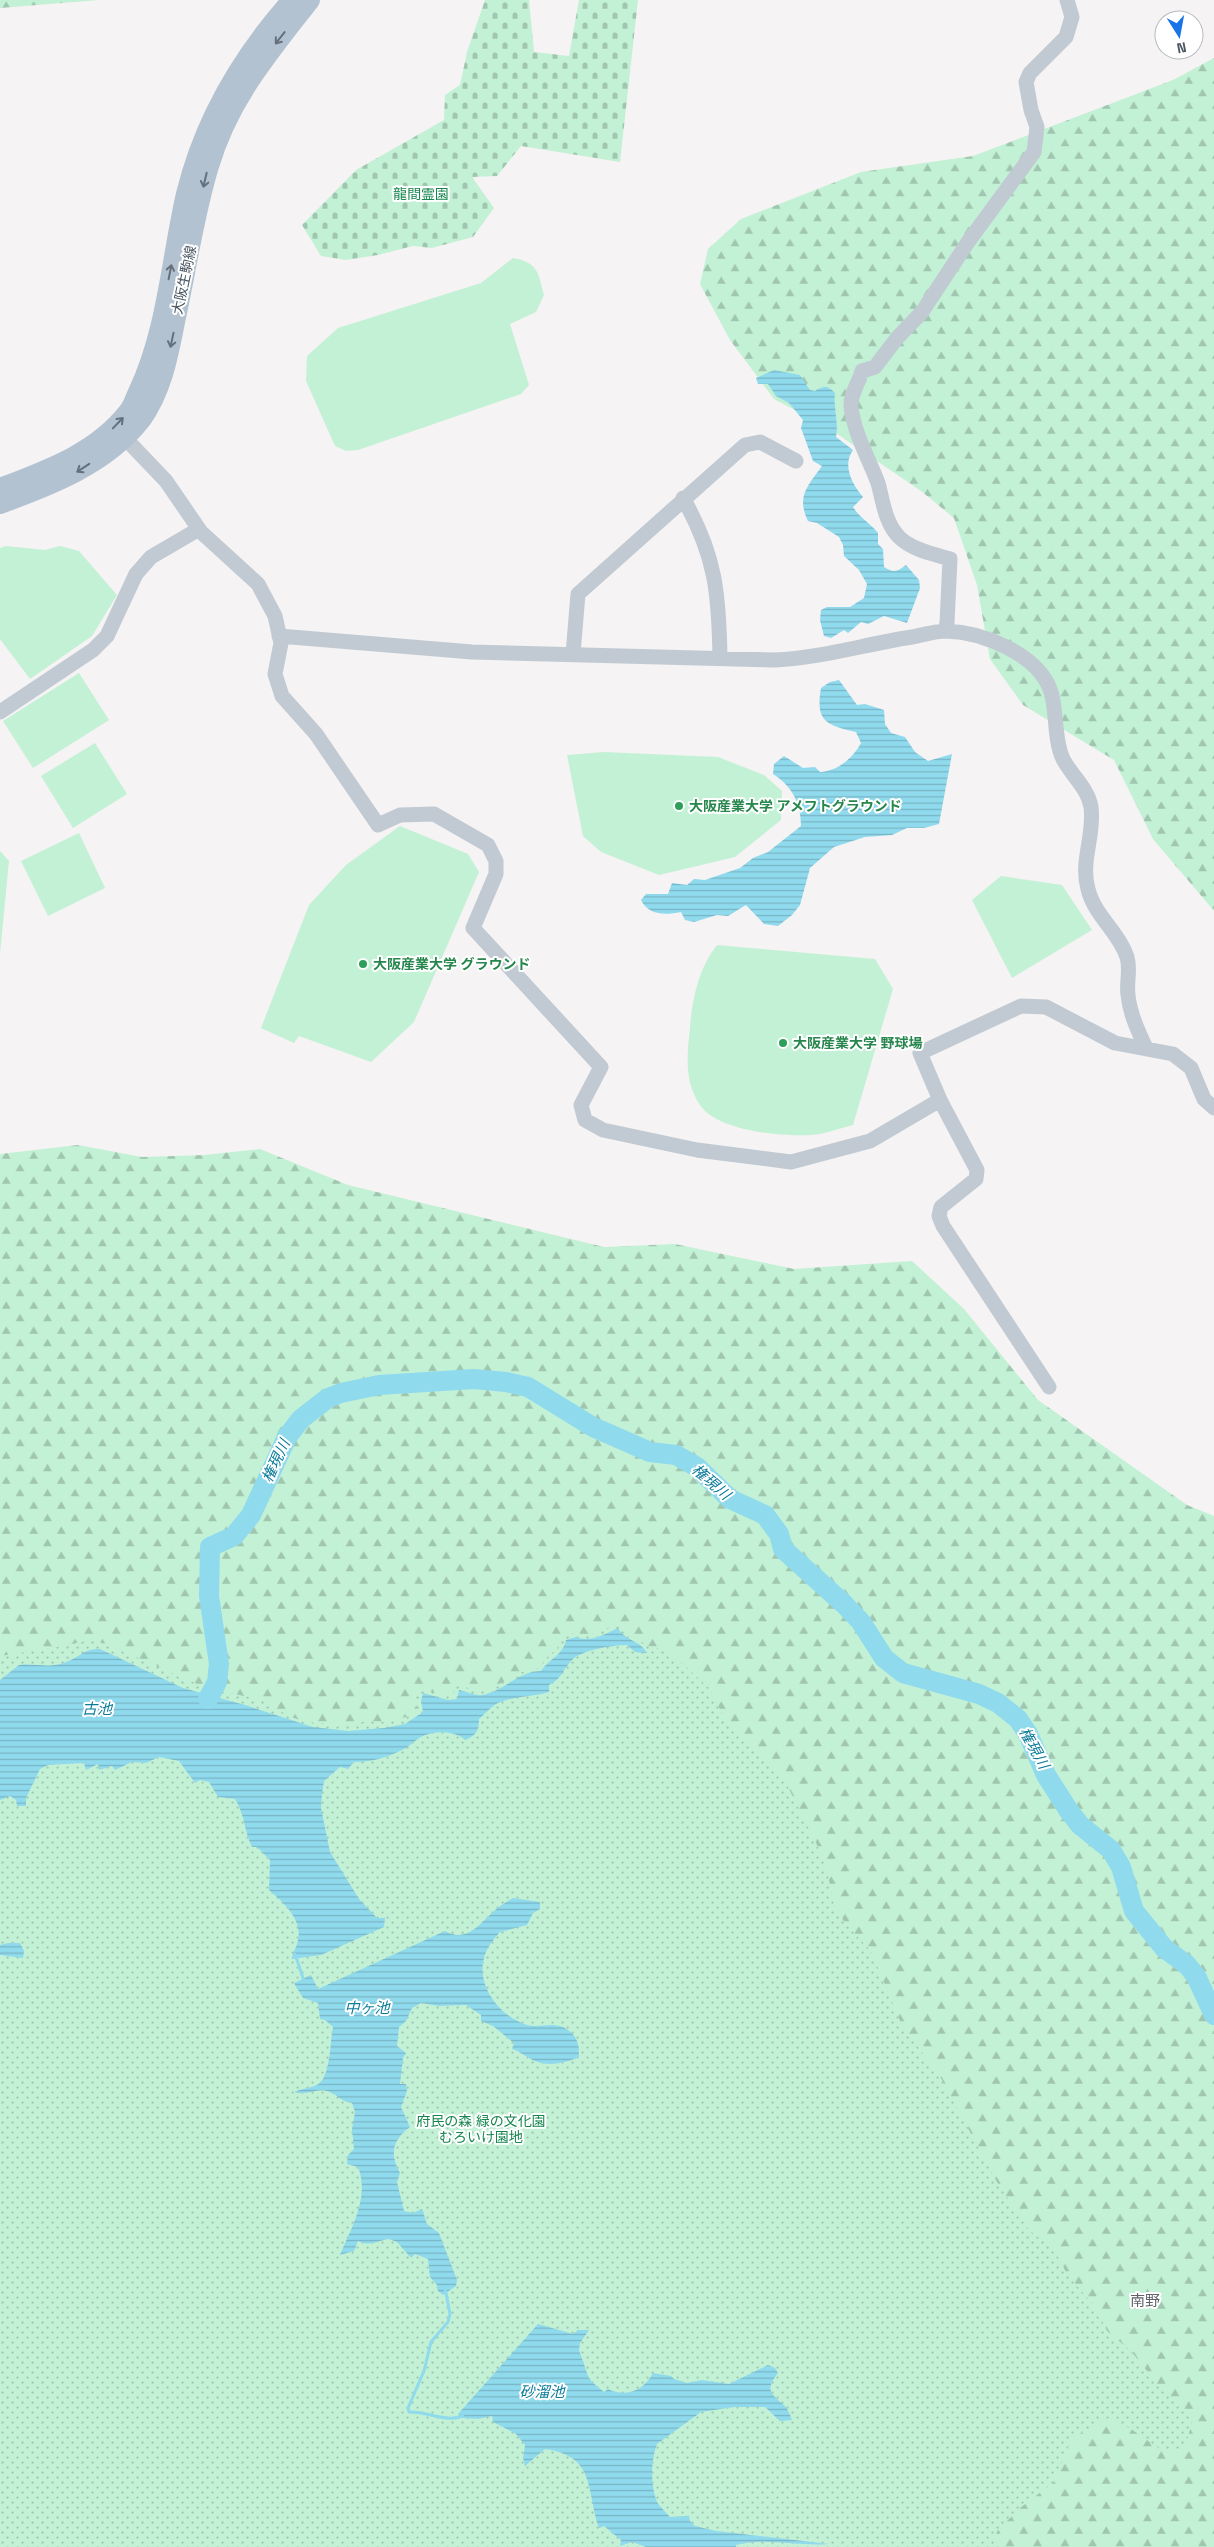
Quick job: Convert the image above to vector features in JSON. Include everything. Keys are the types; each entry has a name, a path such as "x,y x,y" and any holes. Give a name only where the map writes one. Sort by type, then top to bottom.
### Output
{"main road":[{"name":"大阪生駒線","path":"0,488 55,466 100,441 129,411 147,373 158,334 186,193 202,142 220,100 245,60 264,32 292,0"},
{"name":"大阪生駒線","path":"0,504 74,474 106,453 141,419 158,389 169,354 208,167 222,130 238,96 253,73 310,0"}],"street":[{"path":"945,631 950,559 916,550 898,536 888,520 878,483 859,435 851,407 852,394 858,386 862,371 875,367 897,338 922,312 968,242 1034,152 1037,127 1031,110 1026,82 1030,73 1066,37 1072,17 1067,0"},
{"path":"124,437 166,481 199,529 258,584 275,616 280,642 276,674 282,696 316,734 378,825 400,815 434,814 488,845 496,861 496,874 473,928 601,1066 581,1105 585,1120 603,1130 697,1150 791,1162 870,1141 940,1100"},
{"path":"573,654 578,594 683,498 745,445 760,442 796,461"},
{"path":"683,498 697,523 708,550 719,604 720,659"},
{"path":"0,712 93,650 107,636 136,574 151,557 199,529"},
{"path":"279,636 472,652 720,659 796,659 871,643 945,631 981,637 1020,653 1042,676 1051,691 1062,758 1086,793 1091,806 1091,824 1085,864 1088,890 1096,908 1119,938 1127,958 1130,972 1128,994 1134,1024 1146,1048"},
{"path":"1049,1386 939,1216 941,1207 976,1180 977,1170 940,1100 920,1053 1021,1006 1046,1007 1115,1042 1172,1054 1191,1068 1204,1099 1214,1108"}],"green space":[{"path":"0,0 99,0 0,8"},
{"name":"龍間霊園","path":"485,0 529,0 534,52 569,56 579,0 638,0 620,162 521,146 497,176 472,177 494,208 473,237 432,248 413,246 378,255 346,260 321,256 302,225 356,170 444,120 445,95 460,85 467,52"},
{"path":"1214,58 1214,911 1153,839 1114,760 1023,705 990,659 977,585 954,518 921,491 827,427 774,399 730,340 700,284 708,249 741,219 861,172 973,156 1173,80"},
{"path":"513,258 533,266 544,295 536,312 510,324 529,385 521,394 358,450 346,451 335,446 306,381 307,356 338,328 481,283"},
{"path":"6,546 45,550 60,546 79,551 117,595 92,636 30,679 0,639 0,548"},
{"path":"79,673 109,720 33,768 3,721"},
{"path":"95,743 127,794 73,828 41,776"},
{"name":"大阪産業大学 アメフトグラウンド","path":"604,752 718,757 764,775 782,791 781,820 735,857 659,875 601,852 583,836 567,755"},
{"name":"大阪産業大学 グラウンド","path":"400,826 468,854 479,872 414,1022 371,1062 299,1036 294,1043 261,1028 309,905 346,865"},
{"path":"79,833 105,888 48,916 21,861"},
{"path":"0,851 9,861 0,953"},
{"path":"1001,876 1062,885 1092,930 1012,978 972,900"},
{"name":"大阪産業大学 野球場","path":"717,945 875,959 893,989 853,1125 812,1135 768,1133 721,1121 709,1114 700,1105 691,1087 688,1068 691,1017 701,973"},
{"path":"78,1145 142,1157 204,1155 260,1149 348,1185 604,1247 675,1244 794,1269 912,1261 964,1309 1038,1400 1187,1505 1214,1516 1214,2547 0,2547 0,1154"},
{"name":"府民の森 緑の文化園 むろいけ園地","path":"615,1625 648,1646 669,1651 709,1688 724,1717 785,1781 819,1849 828,1875 834,1905 845,1923 871,1951 901,2023 942,2080 997,2182 1029,2230 1054,2249 1067,2274 1096,2308 1107,2331 1131,2351 1164,2392 1193,2419 1185,2447 1164,2452 1131,2429 1109,2418 1072,2438 1054,2482 1020,2508 998,2530 994,2538 1003,2547 0,2547 0,1656 89,1640 104,1643 204,1687 262,1700 289,1716 305,1722 347,1725 366,1721 386,1722 414,1715 417,1708 414,1695 423,1690 454,1697 453,1690 459,1685 477,1690 491,1688 524,1671 539,1668 548,1656 557,1649 562,1635 574,1633 589,1635"}],"water":[{"path":"774,370 800,375 810,390 815,391 825,387 835,393 836,437 853,450 848,462 848,468 855,486 863,497 853,507 878,533 878,544 883,549 884,567 895,571 906,565 919,580 920,588 907,623 884,616 868,624 861,622 848,633 844,630 831,638 824,636 820,620 821,610 827,607 850,607 864,598 867,584 859,570 844,556 843,545 839,537 817,523 808,521 803,498 808,486 822,466 813,461 801,428 803,420 789,403 776,396 768,384 758,384 756,378"},
{"path":"839,680 857,705 865,704 884,710 885,724 891,733 905,737 915,752 928,761 952,754 939,824 924,828 907,828 892,835 865,837 834,847 810,868 800,905 792,915 778,926 764,924 746,905 728,916 717,915 694,922 685,920 681,912 670,914 658,913 653,912 644,905 641,900 646,894 668,894 672,883 687,885 694,879 705,880 740,868 753,858 768,852 801,826 801,818 794,796 785,784 773,774 774,764 784,756 803,768 815,767 820,772 839,766 854,754 861,743 856,732 837,727 825,720 820,708 821,688 830,682"},
{"name":"古池","path":"618,1628 624,1636 641,1645 647,1653 635,1652 627,1645 606,1647 583,1653 576,1656 560,1677 549,1685 549,1692 510,1699 493,1706 479,1719 476,1732 472,1737 465,1740 449,1733 429,1734 390,1755 379,1759 354,1762 348,1769 340,1767 324,1781 321,1808 330,1852 359,1899 377,1918 385,1918 384,1927 321,1955 292,1959 298,1940 298,1925 291,1912 269,1890 270,1860 257,1847 252,1847 241,1811 235,1799 218,1797 209,1782 200,1780 195,1783 179,1761 159,1757 146,1763 132,1762 115,1770 112,1766 99,1770 98,1764 86,1770 84,1763 48,1765 40,1769 26,1798 26,1806 17,1806 16,1800 10,1796 0,1800 0,1680 19,1665 56,1665 88,1651 100,1649 183,1688 245,1705 313,1727 348,1731 405,1724 423,1712 421,1701 423,1693 448,1700 457,1699 459,1690 480,1695 490,1693 526,1674 541,1671 559,1653 566,1640 576,1637 581,1639 592,1638"},
{"name":"中ヶ池","path":"513,1898 540,1902 540,1909 533,1913 527,1925 500,1932 490,1944 485,1954 482,1969 487,1990 500,2008 517,2021 532,2026 552,2025 568,2030 574,2035 577,2042 579,2057 567,2062 554,2064 535,2061 512,2049 514,2043 493,2026 481,2021 481,2015 466,2005 439,2006 421,2003 412,2008 406,2021 399,2027 397,2046 406,2053 403,2058 400,2084 406,2084 407,2091 401,2107 410,2127 396,2142 394,2147 395,2159 400,2173 397,2182 404,2211 413,2213 422,2209 427,2224 439,2233 457,2280 456,2286 443,2295 438,2291 437,2285 430,2277 428,2259 415,2254 411,2258 397,2242 389,2239 370,2244 358,2241 354,2251 340,2255 358,2212 362,2190 358,2167 347,2164 348,2155 354,2149 352,2129 355,2112 352,2103 327,2091 294,2092 317,2085 322,2081 329,2058 333,2027 325,2020 320,2019 318,2003 303,1998 294,1983 311,1975 318,1989 445,1931 459,1935 466,1934"},
{"path":"20,1943 24,1951 23,1958 0,1955 0,1945"},
{"name":"砂溜池","path":"538,2324 573,2334 578,2330 589,2330 580,2343 579,2350 588,2376 604,2392 608,2389 622,2393 634,2391 645,2384 653,2373 671,2376 674,2379 687,2383 702,2380 729,2384 768,2365 775,2368 778,2373 771,2383 771,2391 789,2412 792,2420 780,2421 765,2407 734,2407 701,2412 657,2444 653,2457 652,2473 653,2488 657,2502 670,2517 689,2516 690,2521 695,2526 716,2531 829,2544 759,2542 736,2545 736,2547 646,2547 632,2542 620,2546 621,2540 604,2526 599,2528 586,2477 581,2467 573,2459 561,2453 545,2449 525,2466 523,2458 525,2445 516,2434 493,2422 492,2416 478,2419 461,2418 458,2414"}],"waterway":[{"name":"権現川","path":"208,1699 217,1682 219,1664 209,1596 210,1547 234,1536 251,1515 287,1437 301,1419 328,1398 341,1393 379,1385 474,1379 506,1382 528,1387 593,1427 650,1452 676,1455 697,1467 730,1499 765,1515 779,1534 783,1549 844,1604 861,1622 884,1658 903,1673 979,1694 998,1703 1018,1719 1028,1734 1046,1775 1069,1811 1080,1825 1111,1850 1121,1867 1134,1911 1164,1948 1187,1965 1196,1976 1214,2015"},
{"path":"295,1954 304,1981"},
{"path":"445,2288 450,2314 448,2322 431,2342 424,2371 408,2408 409,2412 443,2418 463,2416"}],"place":[{"name":"大阪産業大学 アメフトグラウンド","path":"679,806"},
{"name":"大阪産業大学 グラウンド","path":"363,964"},
{"name":"大阪産業大学 野球場","path":"783,1043"}],"district":[{"name":"南野","path":"1145,2301"}]}
